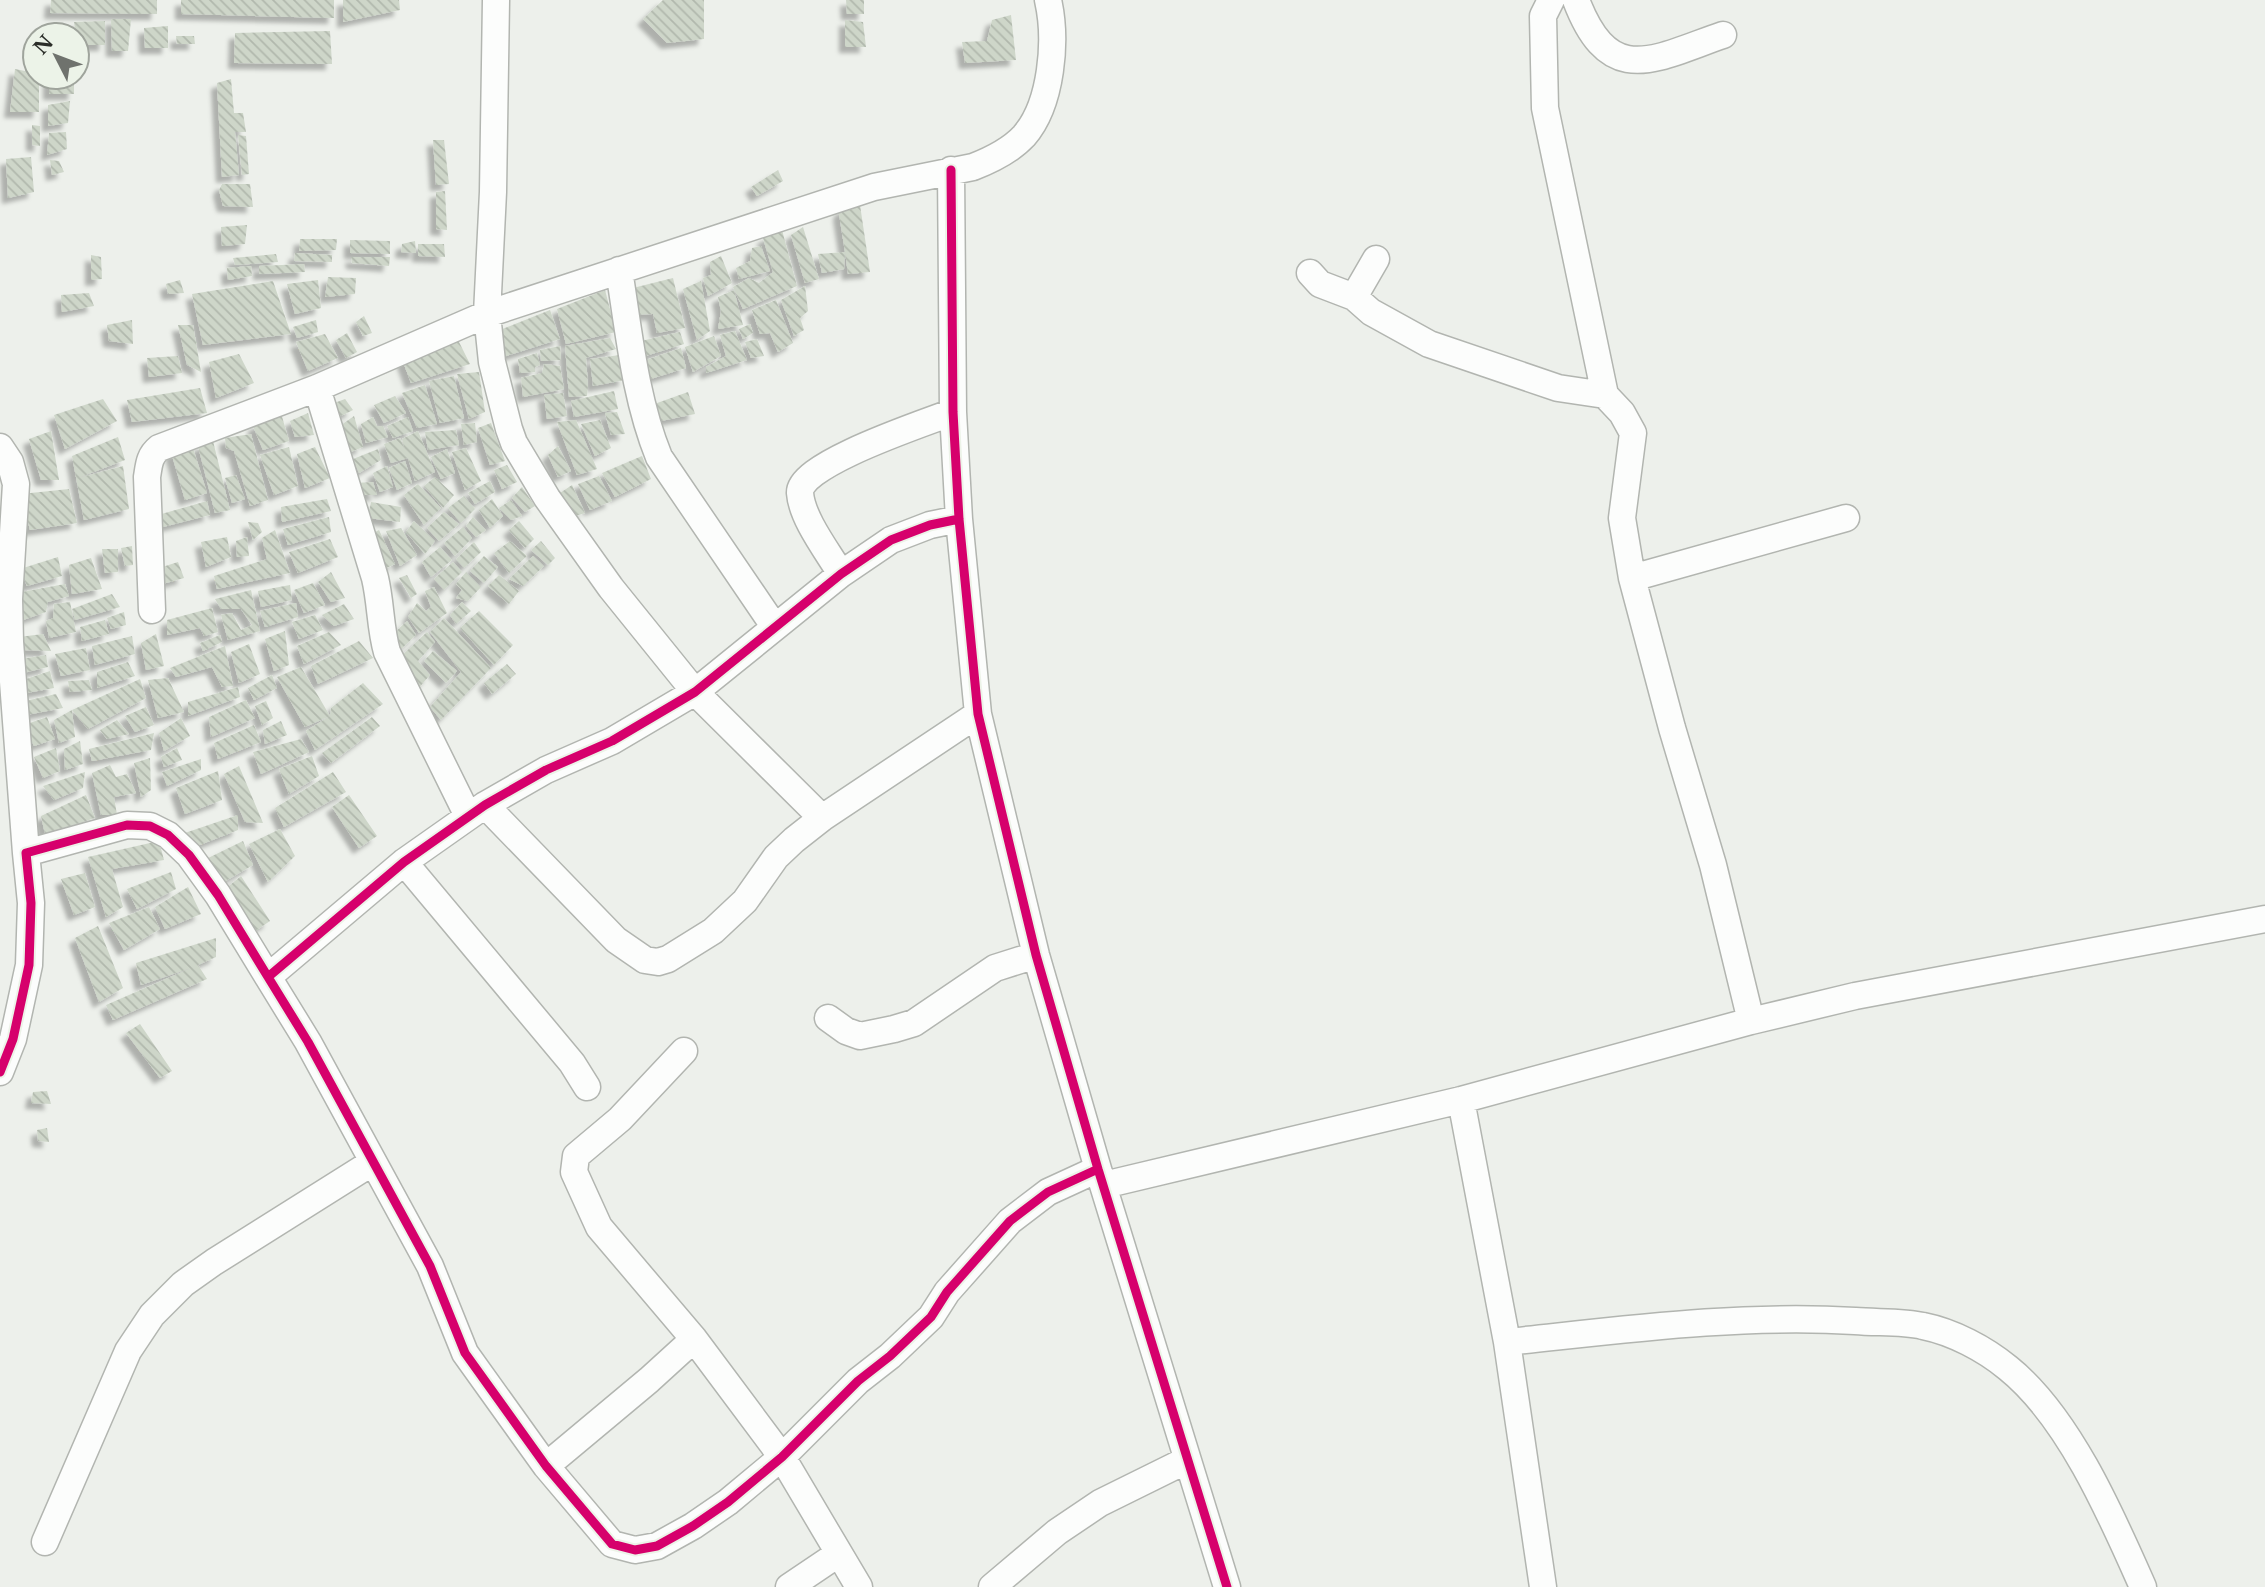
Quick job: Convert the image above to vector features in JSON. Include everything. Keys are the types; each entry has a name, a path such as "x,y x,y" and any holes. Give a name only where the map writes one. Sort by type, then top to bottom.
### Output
{"street":[{"path":"496,0 493,192 486,314 494,373 514,443 547,498 611,588 695,692 822,818"},
{"path":"152,610 147,477 153,453 159,448 317,388 486,314 874,187 973,167 1005,152 1033,125 1041,107 1051,62 1048,0"},
{"path":"1551,0 1543,16 1545,108 1605,395 1622,413 1633,433 1622,518 1632,578 1672,728 1713,865 1751,1021"},
{"path":"1576,0 1583,18 1601,47 1622,58 1648,61 1723,35"},
{"path":"951,170 953,412 959,519 978,714 1036,955 1227,1587"},
{"path":"1354,297 1377,259"},
{"path":"619,270 639,396 659,457 774,626"},
{"path":"1310,273 1320,284 1354,297 1371,312 1429,344 1559,388 1605,395"},
{"path":"317,388 378,589 382,633 387,652 476,810 616,940 645,960 658,962 668,959 713,931 745,901 776,857 822,818 978,714"},
{"path":"841,574 810,524 800,492 801,486 808,478 844,454 953,412"},
{"path":"0,447 10,462 16,484 9,599 10,642 30,903 29,965 13,1039 0,1072"},
{"path":"1632,578 1846,518"},
{"path":"268,977 404,862 476,810 546,770 612,741 695,692 841,574 891,540 930,525 959,519"},
{"path":"26,853 127,825 150,827 168,835 188,856 223,901 308,1042 430,1266 466,1353 546,1466 612,1544 635,1549 657,1546 693,1526 729,1502 782,1457 858,1381 890,1356 931,1317 947,1292 1010,1221 1048,1192 1101,1177 1461,1100 1751,1021 1855,996 2265,919"},
{"path":"404,862 572,1063 587,1087"},
{"path":"828,1018 846,1031 860,1036 914,1023 995,968 1036,955"},
{"path":"684,1051 620,1119 576,1157 573,1172 599,1227 694,1339 782,1457 859,1587"},
{"path":"1461,1100 1507,1342 1543,1587"},
{"path":"44,1542 128,1351 152,1315 183,1284 214,1262 373,1162"},
{"path":"1507,1342 1685,1324 1801,1318 1923,1325 1954,1336 2008,1368 2032,1391 2058,1426 2107,1505 2143,1587"},
{"path":"546,1466 694,1339"},
{"path":"992,1587 1057,1532 1100,1503 1187,1460"},
{"path":"789,1587 838,1554"}],"building":[{"path":"51,0 157,0 157,14 50,13"},
{"path":"181,0 334,0 334,18 181,14"},
{"path":"343,0 399,0 400,10 343,22"},
{"path":"663,0 704,0 704,39 667,43 643,19"},
{"path":"846,0 864,0 864,14 847,14"},
{"path":"1011,15 1016,60 965,63 962,42 987,41 992,20"},
{"path":"111,19 131,19 128,51 112,51"},
{"path":"845,20 863,22 866,47 845,47"},
{"path":"91,21 105,21 105,45 91,45"},
{"path":"168,26 168,48 145,48 144,28"},
{"path":"330,31 332,64 234,63 235,33"},
{"path":"176,36 194,36 195,44 177,44"},
{"path":"15,69 21,70 21,91 39,91 39,112 10,112"},
{"path":"231,79 234,113 243,113 246,132 235,132 239,175 222,177 217,83"},
{"path":"49,91 74,91 74,94 49,94"},
{"path":"70,101 68,123 48,126 48,105"},
{"path":"32,125 40,126 40,146 32,145"},
{"path":"66,132 67,149 47,155 49,133"},
{"path":"238,135 246,136 249,174 242,175"},
{"path":"433,140 444,140 449,184 436,185"},
{"path":"31,157 34,192 8,198 6,159"},
{"path":"50,160 59,161 64,172 52,175"},
{"path":"778,170 783,181 757,196 751,187"},
{"path":"222,184 250,184 253,207 223,206 219,190"},
{"path":"445,191 447,230 436,229 436,192"},
{"path":"860,205 870,272 848,274 839,214 841,209"},
{"path":"247,225 245,244 222,246 221,227"},
{"path":"803,227 819,279 805,283 791,235"},
{"path":"782,230 797,286 743,309 733,287 749,278 759,283 773,272 763,238"},
{"path":"300,239 337,239 336,250 299,251"},
{"path":"350,240 390,241 390,254 350,253"},
{"path":"415,241 416,253 401,252 402,244"},
{"path":"418,244 444,244 445,257 418,256"},
{"path":"761,246 770,271 739,279 736,268 750,261 752,248"},
{"path":"845,252 844,269 822,273 818,254"},
{"path":"295,253 332,255 332,262 294,261"},
{"path":"276,254 278,262 235,265 233,258"},
{"path":"91,255 101,257 102,279 91,280"},
{"path":"721,256 732,283 708,296 703,278 711,275 710,262"},
{"path":"351,257 390,257 389,266 352,263"},
{"path":"304,264 305,272 259,274 259,266"},
{"path":"251,266 252,276 228,280 227,268"},
{"path":"328,277 356,278 355,294 325,297"},
{"path":"673,278 685,328 657,333 653,314 632,315 633,288"},
{"path":"180,280 184,293 168,294 166,284"},
{"path":"318,280 321,308 295,314 287,284"},
{"path":"273,281 291,334 203,345 192,294"},
{"path":"701,281 710,331 697,340 683,289"},
{"path":"805,286 808,311 800,318 804,330 794,336 781,300"},
{"path":"605,290 616,332 566,344 557,309"},
{"path":"734,290 743,325 718,329 721,311 718,297"},
{"path":"89,293 94,306 62,312 61,295"},
{"path":"776,300 793,343 778,352 770,333 760,334 752,310"},
{"path":"550,310 560,339 503,357 495,332"},
{"path":"364,316 372,333 363,336 356,322"},
{"path":"132,320 133,344 109,341 107,325"},
{"path":"316,320 318,332 297,338 293,327"},
{"path":"750,324 753,333 743,339 739,329"},
{"path":"178,325 193,325 201,372 187,365"},
{"path":"735,331 747,360 706,373 706,367 726,356 720,335"},
{"path":"680,332 684,344 639,358 637,342"},
{"path":"347,333 357,352 346,358 336,340"},
{"path":"325,334 338,358 308,371 296,342"},
{"path":"714,336 721,356 693,372 685,347"},
{"path":"610,338 616,349 586,358 587,396 569,397 565,346"},
{"path":"757,339 764,356 751,358 745,342"},
{"path":"458,340 470,364 411,383 402,359"},
{"path":"560,346 561,360 541,361 540,350"},
{"path":"681,348 686,368 644,381 640,362"},
{"path":"537,353 540,365 535,367 535,372 520,373 518,359"},
{"path":"239,354 254,383 216,398 209,362"},
{"path":"620,355 625,380 593,386 590,359"},
{"path":"178,356 182,373 149,377 147,358"},
{"path":"544,364 560,366 564,389 523,397 521,378 542,373"},
{"path":"479,372 485,412 469,419 457,374"},
{"path":"454,376 464,418 440,423 429,381"},
{"path":"425,385 437,424 417,428 402,393"},
{"path":"200,388 207,413 132,422 127,400"},
{"path":"614,391 618,409 574,417 571,401"},
{"path":"688,392 695,414 651,423 646,407"},
{"path":"563,393 567,416 547,419 544,395"},
{"path":"395,396 406,413 384,423 374,405"},
{"path":"103,399 117,421 65,449 54,415"},
{"path":"345,399 353,410 333,420 329,405"},
{"path":"617,412 625,434 611,435 605,413"},
{"path":"281,413 289,441 263,450 253,426"},
{"path":"308,413 314,435 295,437 290,421"},
{"path":"354,416 363,447 346,454 337,428"},
{"path":"373,417 377,426 383,426 388,437 366,443 361,424"},
{"path":"408,417 413,431 393,438 387,426"},
{"path":"576,420 597,469 577,475 557,422"},
{"path":"600,420 611,448 595,456 581,424"},
{"path":"475,423 477,442 464,445 461,424"},
{"path":"491,423 505,461 490,465 478,428"},
{"path":"456,430 459,445 428,450 425,432"},
{"path":"51,431 59,480 41,480 29,439"},
{"path":"418,431 435,472 415,481 408,458 391,463 384,444 400,438 405,450 402,439"},
{"path":"251,434 268,500 250,506 234,451 226,448 225,438"},
{"path":"118,437 125,460 78,478 123,466 129,509 84,520 72,456"},
{"path":"213,441 230,510 215,513 198,446"},
{"path":"192,445 207,493 185,500 171,452"},
{"path":"558,446 571,471 558,477 548,455"},
{"path":"289,447 298,486 274,495 260,455"},
{"path":"315,447 330,478 305,488 297,454"},
{"path":"466,448 481,481 465,490 452,452"},
{"path":"378,449 381,460 359,473 353,459"},
{"path":"447,449 455,473 441,479 431,457"},
{"path":"642,456 651,479 615,497 602,473"},
{"path":"405,461 412,483 397,490 389,468"},
{"path":"507,465 517,482 502,489 494,470"},
{"path":"387,466 393,487 380,492 373,473"},
{"path":"236,475 245,499 232,503 225,478"},
{"path":"599,476 612,501 590,510 578,484"},
{"path":"435,477 454,495 443,508 424,486"},
{"path":"490,481 495,492 475,504 468,493"},
{"path":"373,482 377,495 359,495 355,483"},
{"path":"418,484 441,508 424,525 404,495"},
{"path":"572,485 585,513 566,519 554,497"},
{"path":"522,487 535,506 525,512 512,498"},
{"path":"69,489 77,523 30,530 21,494"},
{"path":"464,496 475,509 461,523 448,508"},
{"path":"327,499 331,511 282,522 281,507"},
{"path":"492,499 503,516 490,528 479,510"},
{"path":"511,500 522,516 511,520 499,508"},
{"path":"207,501 210,515 159,528 158,515"},
{"path":"371,502 401,507 400,522 368,518"},
{"path":"444,512 459,524 439,541 427,528"},
{"path":"329,517 331,532 288,545 283,529"},
{"path":"473,517 486,530 476,537 466,526"},
{"path":"414,521 435,541 425,554 406,532"},
{"path":"519,521 534,539 525,548 509,530"},
{"path":"248,522 258,523 262,532 253,540"},
{"path":"463,527 472,538 455,556 444,543"},
{"path":"401,528 417,555 400,566 386,531"},
{"path":"275,530 290,573 217,589 214,576 267,559 262,538"},
{"path":"379,530 395,564 378,572 367,536"},
{"path":"227,537 231,557 206,567 201,542"},
{"path":"247,537 249,556 237,557 236,541"},
{"path":"330,539 338,557 298,573 289,552"},
{"path":"510,541 527,556 509,573 494,553"},
{"path":"541,541 555,558 548,565 531,550"},
{"path":"474,542 481,552 464,568 456,559"},
{"path":"132,546 133,565 125,566 121,548"},
{"path":"440,547 452,560 431,577 422,562"},
{"path":"102,549 118,549 118,572 105,573"},
{"path":"484,556 498,567 484,583 470,571"},
{"path":"533,556 544,566 523,586 509,579"},
{"path":"58,557 62,576 27,586 20,569"},
{"path":"91,558 102,589 72,594 69,565"},
{"path":"178,562 184,578 159,585 156,569"},
{"path":"453,562 462,572 444,590 434,579"},
{"path":"331,572 345,598 331,602 318,582"},
{"path":"466,572 481,587 468,601 456,598 462,590 456,584"},
{"path":"407,575 417,594 411,598 399,578"},
{"path":"499,575 519,591 509,604 488,586"},
{"path":"313,583 325,605 304,613 294,590"},
{"path":"65,584 69,596 48,602 46,612 23,620 16,593"},
{"path":"290,585 292,600 261,607 258,591"},
{"path":"434,587 447,613 419,633 408,617 417,603 426,611 431,607 425,591"},
{"path":"251,590 260,631 228,640 221,615 232,613 241,630 252,625 241,609 221,609 215,599"},
{"path":"112,594 120,607 75,620 72,609"},
{"path":"70,602 76,632 49,638 46,621 53,618 54,604"},
{"path":"462,602 471,611 456,624 450,615"},
{"path":"296,603 298,617 265,627 260,611"},
{"path":"344,604 354,619 334,626 322,615"},
{"path":"212,608 218,632 204,636 200,628 167,635 167,620"},
{"path":"479,611 513,645 494,665 460,628"},
{"path":"124,612 126,625 111,629 107,618"},
{"path":"315,615 323,630 299,639 292,622"},
{"path":"444,618 491,668 441,720 430,707 461,672 430,632"},
{"path":"105,620 109,634 82,641 80,627"},
{"path":"407,621 416,635 399,651 389,638"},
{"path":"285,631 289,665 274,671 265,639"},
{"path":"329,632 341,645 304,664 297,646"},
{"path":"427,632 435,642 418,661 430,675 417,690 395,662"},
{"path":"43,634 51,651 22,650 19,637"},
{"path":"156,634 164,666 146,670 141,643"},
{"path":"220,635 222,642 203,651 200,643"},
{"path":"132,636 135,654 95,665 92,646"},
{"path":"359,641 373,658 318,684 311,666"},
{"path":"249,644 260,674 239,683 231,652"},
{"path":"225,646 233,686 222,687 212,667 176,677 170,668"},
{"path":"86,648 90,670 61,676 55,654"},
{"path":"433,651 457,671 446,683 424,661"},
{"path":"46,655 48,667 19,674 21,659"},
{"path":"128,662 135,676 97,688 97,672"},
{"path":"507,664 516,674 492,694 484,683"},
{"path":"301,667 330,716 305,727 277,677"},
{"path":"50,671 54,688 21,694 23,680"},
{"path":"272,675 277,688 254,700 248,688"},
{"path":"168,678 184,712 158,718 148,680"},
{"path":"140,679 146,698 88,729 72,710"},
{"path":"89,680 92,690 70,692 68,681"},
{"path":"363,683 383,704 315,750 306,731 330,716 331,708"},
{"path":"238,687 240,697 188,716 188,702"},
{"path":"56,694 63,708 21,716 21,702"},
{"path":"246,700 255,718 211,737 209,717"},
{"path":"266,701 273,718 262,725 255,706"},
{"path":"146,707 154,725 135,732 125,716"},
{"path":"72,710 75,737 59,743 54,720"},
{"path":"47,717 55,739 34,746 24,725"},
{"path":"372,717 380,726 331,763 322,753"},
{"path":"181,718 190,736 164,751 159,733"},
{"path":"117,720 129,734 107,739 100,730"},
{"path":"281,721 287,735 265,744 263,730"},
{"path":"254,725 261,742 218,759 214,743"},
{"path":"154,733 151,750 92,761 89,749"},
{"path":"301,739 309,752 261,774 253,752"},
{"path":"80,741 83,764 65,770 64,749"},
{"path":"56,748 60,771 43,778 34,757"},
{"path":"177,748 182,760 164,767 161,757"},
{"path":"312,756 319,776 289,794 279,769"},
{"path":"150,758 151,790 141,797 134,763"},
{"path":"201,759 201,770 167,786 162,772"},
{"path":"110,765 116,777 127,774 136,793 114,797 117,815 101,815 92,773"},
{"path":"239,766 263,823 245,822 224,774"},
{"path":"218,771 222,800 185,814 176,788"},
{"path":"85,772 83,788 54,800 43,786"},
{"path":"333,772 346,792 284,827 275,808"},
{"path":"86,795 95,818 45,834 41,816"},
{"path":"349,795 377,836 359,848 332,807"},
{"path":"238,815 238,830 192,848 179,835"},
{"path":"280,829 295,856 268,882 249,844"},
{"path":"159,841 164,860 112,869 123,907 106,917 88,857"},
{"path":"243,841 253,865 217,886 202,861"},
{"path":"171,872 176,889 137,909 127,889"},
{"path":"85,873 95,907 74,915 61,879"},
{"path":"241,876 270,921 245,938 218,895"},
{"path":"188,887 201,914 165,929 155,907"},
{"path":"149,907 160,929 124,950 109,923"},
{"path":"98,926 123,988 99,1002 75,938"},
{"path":"216,938 216,957 198,965 207,979 113,1020 106,1005 191,968 141,985 136,963"},
{"path":"140,1024 172,1071 160,1078 126,1033"},
{"path":"47,1091 51,1104 31,1103 33,1092"},
{"path":"47,1128 49,1142 38,1141 37,1130"}],"cycle path":[{"path":"951,170 953,412 959,519 978,714 1036,955 1098,1169 1227,1587"},
{"path":"0,1072 13,1039 29,965 31,903 26,853 127,825 150,826 168,835 189,855 218,895 268,977 404,862 485,805 546,770 612,741 695,692 841,574 891,540 930,525 959,519"},
{"path":"268,977 308,1042 430,1266 465,1353 546,1466 612,1544 635,1550 657,1546 728,1502 782,1457 858,1381 890,1356 931,1317 947,1292 1010,1221 1048,1192 1098,1169"}]}
